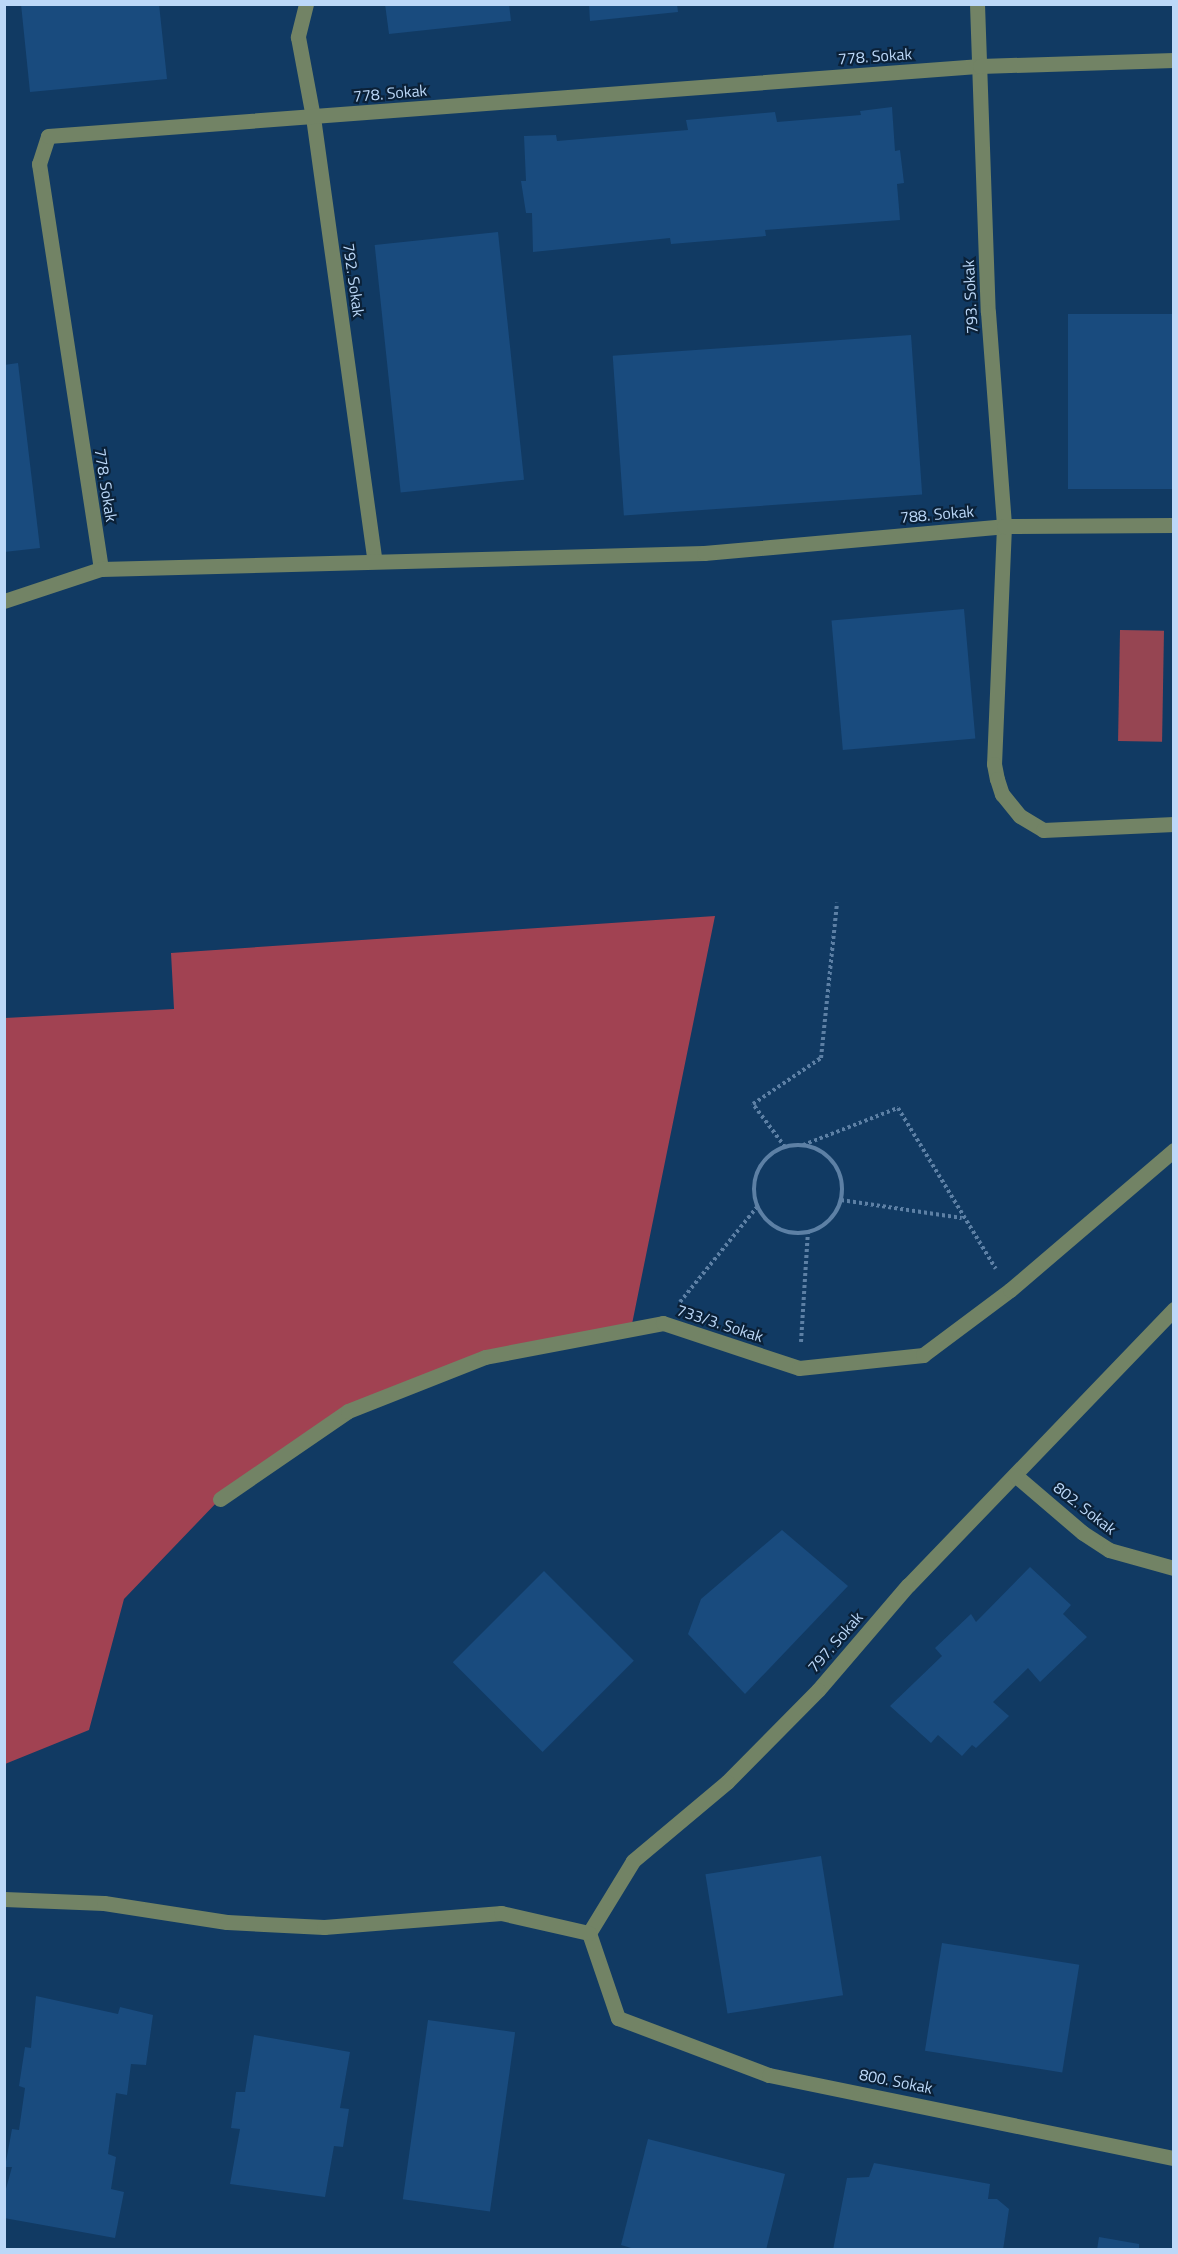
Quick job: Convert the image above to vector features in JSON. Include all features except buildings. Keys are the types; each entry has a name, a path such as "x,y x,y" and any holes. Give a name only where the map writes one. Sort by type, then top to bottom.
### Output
{"street":[{"name":"792. Sokak","path":"306,4 298,37 313,117 375,561"},
{"name":"793. Sokak","path":"977,4 988,312 1004,526 994,764 1002,794 1020,816 1043,830 1173,824"},
{"name":"778. Sokak","path":"101,569 39,164 48,136 129,127 313,117 980,66 1173,60"},
{"name":"788. Sokak","path":"375,561 704,553 1004,526 1173,525"},
{"path":"4,601 101,569 375,561"},
{"name":"733/3. Sokak","path":"220,1499 348,1411 485,1357 663,1323 799,1368 922,1355 1010,1290 1173,1150"},
{"name":"797. Sokak","path":"589,1933 633,1861 727,1782 1173,1310"},
{"name":"802. Sokak","path":"1015,1475 1083,1533 1109,1550 1173,1568"},
{"path":"4,1899 39,1898 104,1903 227,1922 324,1927 501,1913 589,1933"},
{"name":"800. Sokak","path":"589,1933 618,2018 769,2075 1173,2158"}],"path":[{"path":"785,1147 753,1104 821,1058 837,903"},
{"path":"803,1145 830,1159 840,1178 841,1200 829,1221 808,1232 793,1234 778,1229 757,1207 753,1193 758,1171 771,1153 785,1147 803,1145 898,1108 963,1218 1010,1290"},
{"path":"841,1200 963,1218"},
{"path":"663,1323 757,1207"},
{"path":"799,1368 808,1232"}],"shaded area":[{"path":"1120,630 1164,631 1162,742 1118,741"},
{"path":"715,916 631,1329 485,1357 348,1411 220,1499 124,1599 89,1730 5,1764 5,1018 174,1009 171,953"}]}
